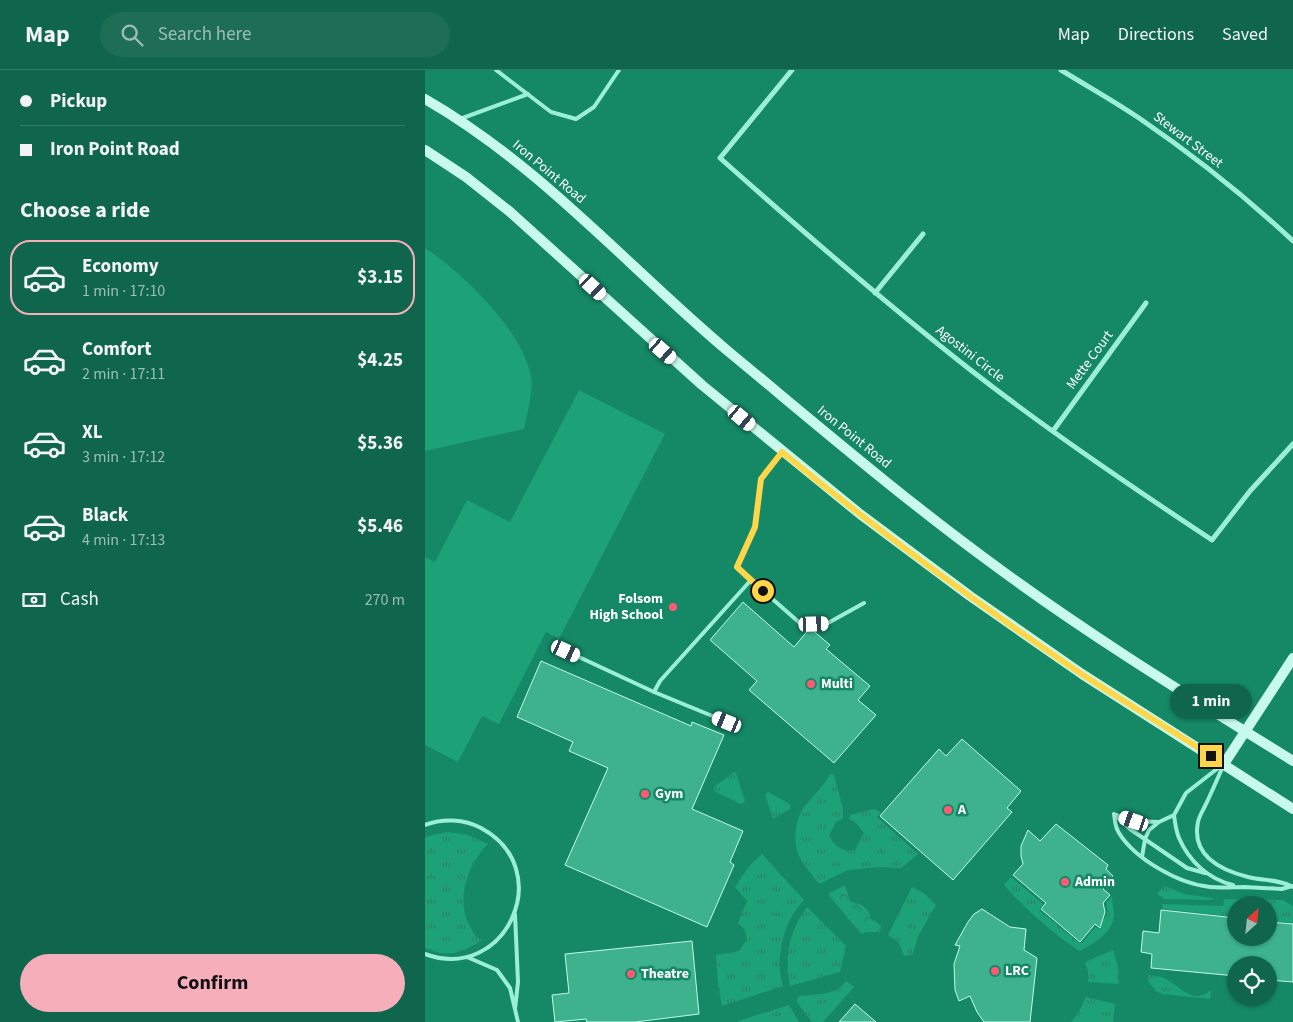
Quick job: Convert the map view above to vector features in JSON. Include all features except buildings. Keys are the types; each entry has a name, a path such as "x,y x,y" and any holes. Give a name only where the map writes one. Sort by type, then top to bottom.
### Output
{"main road":[{"name":"Iron Point Road","path":"425,100 459,120 533,174 725,348 881,478 990,562 1102,641 1293,761"},
{"path":"425,150 466,177 509,211 650,340 782,452 860,514 970,596 1082,674 1293,809"},
{"path":"1224,764 1293,658"}],"street":[{"name":"Agostini Circle","path":"792,70 720,158 817,245 969,369 1053,431 1212,540 1250,491 1293,444"},
{"name":"Stewart Street","path":"1061,70 1137,117 1204,164 1267,216 1293,241"},
{"path":"875,293 923,234"},
{"name":"Mette Court","path":"1053,431 1146,303"}],"lane":[{"path":"497,70 551,112 576,118 594,108 619,70"},
{"path":"459,120 528,94"},
{"path":"782,452 761,479 755,527 737,567 801,624 828,623 864,603"},
{"path":"654,692 660,681 751,580"},
{"path":"566,651 654,692 727,722"},
{"path":"1142,857 1145,839 1149,830 1159,822 1174,815 1187,793 1224,764"},
{"path":"1224,764 1198,820 1198,844 1202,851 1218,866 1227,871 1250,877 1281,881 1292,887"},
{"path":"1114,814 1117,831 1133,851 1163,871 1183,880 1209,887 1282,890 1292,887"},
{"path":"1114,814 1134,821 1159,822"},
{"path":"1114,814 1130,829 1187,868 1205,873 1225,883 1245,887"},
{"path":"1174,815 1178,837 1192,860 1205,873"},
{"path":"425,825 439,821 465,822 489,832 507,851 517,874 519,887 515,912 518,982 515,1009"},
{"path":"425,954 454,959 480,952 497,940 509,925 515,912"},
{"path":"467,957 497,970 511,988 518,1022"}],"green space":[{"path":"425,248 473,287 504,322 516,340 525,358 532,381 524,429 425,451"},
{"path":"579,390 665,434 559,639 546,632 499,724 482,716 458,762 425,745 425,557 435,562 467,500 510,522"},
{"path":"734,772 736,773 745,801 740,804 714,791 714,787"},
{"path":"830,774 834,775 843,809 843,819 836,822 829,836 837,846 846,850 855,850 864,833 856,823 849,819 850,815 875,809 881,813 877,817 918,854 901,868 880,867 848,870 819,884 801,859 795,838 798,818"},
{"path":"768,792 790,804 790,809 773,819 765,795"},
{"path":"447,832 468,835 488,844 481,852 470,872 464,894 466,916 475,934 482,940 467,949 448,954 425,948 425,837"},
{"path":"762,854 804,900 792,916 782,941 780,968 783,986 722,1006 718,985 716,955 739,951 746,941 745,930 738,923 747,901 735,887 749,866"},
{"path":"1011,877 1043,904 1039,910 1079,943 1082,943 1095,927 1099,929 1108,911 1106,903 1112,896 1113,922 1106,933 1091,945 1079,951 1039,920 1013,895 1004,885"},
{"path":"845,885 850,901 862,905 868,911 871,918 881,926 880,932 861,934 828,894"},
{"path":"1165,886 1184,894 1213,898 1213,900 1163,899 1157,893"},
{"path":"912,887 925,894 936,905 918,936 913,954 904,956 899,943 888,935"},
{"path":"1224,899 1227,899 1227,916 1163,909 1162,904 1223,906"},
{"path":"1277,900 1283,900 1293,906 1293,923 1277,922"},
{"path":"807,907 846,946 840,972 790,986 788,975 789,945 796,925"},
{"path":"1113,950 1118,967 1119,984 1088,982 1088,971 1085,962"},
{"path":"1148,975 1164,978 1192,995 1198,996 1211,990 1210,999 1162,994 1156,991 1148,981"},
{"path":"846,981 854,987 823,1022 812,1022 796,1001 799,996 831,992 842,986"},
{"path":"1086,997 1115,1004 1113,1022 1071,1022 1079,1012"},
{"path":"789,1005 799,1022 737,1022 750,1017"}],"place":[{"name":"Folsom High School","path":"673,607"},
{"name":"Multi","path":"811,684"},
{"name":"Gym","path":"645,794"},
{"name":"A","path":"948,810"},
{"name":"Admin","path":"1065,882"},
{"name":"LRC","path":"995,971"},
{"name":"Theatre","path":"631,974"}],"route":[{"path":"763,591 737,567 755,527 761,479 782,452 860,514 970,596 1082,674 1211,756"}]}
